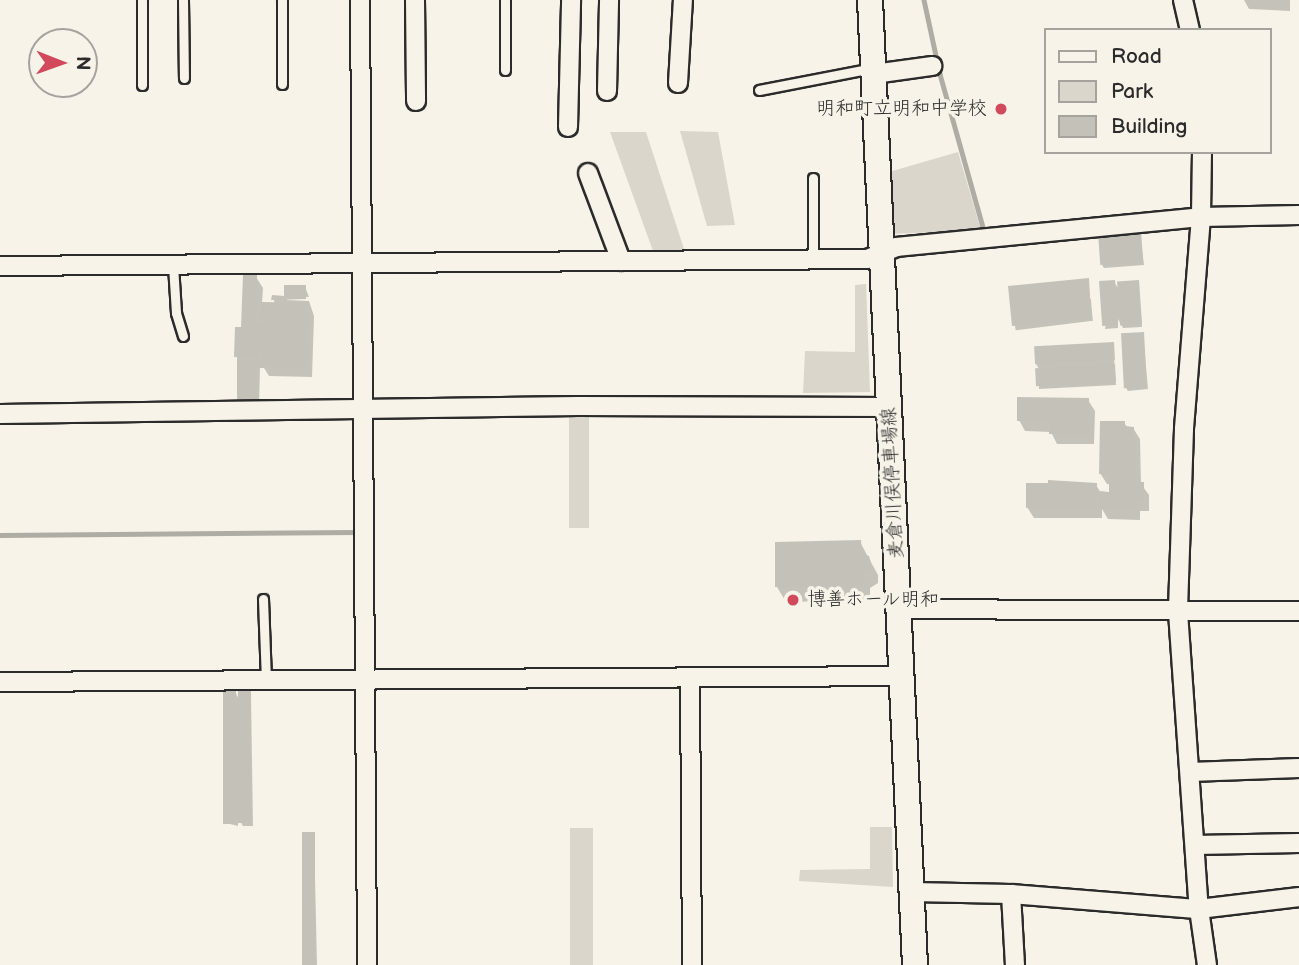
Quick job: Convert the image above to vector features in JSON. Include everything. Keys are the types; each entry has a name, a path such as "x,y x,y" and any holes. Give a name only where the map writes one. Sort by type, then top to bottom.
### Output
{"main road":[{"name":"麦倉川俣停車場線","path":"870,0 915,965"}],"street":[{"path":"360,0 368,965"},
{"path":"415,0 416,101"},
{"path":"568,127 571,0"},
{"path":"607,91 609,0"},
{"path":"678,83 683,0"},
{"path":"1183,0 1190,28"},
{"path":"874,71 932,66"},
{"path":"1202,154 1201,217 1184,429 1178,612 1199,909 1207,965"},
{"path":"588,173 621,261"},
{"path":"0,266 867,259 896,247 1201,217 1299,215"},
{"path":"0,414 365,409 889,407"},
{"path":"899,610 1299,611"},
{"path":"0,682 900,676"},
{"path":"690,679 692,965"},
{"path":"1190,772 1299,768"},
{"path":"1195,845 1299,843"},
{"path":"912,892 1011,894 1199,909 1299,897"},
{"path":"1011,894 1015,965"}],"lane":[{"path":"142,0 142,85"},
{"path":"183,0 184,78"},
{"path":"282,0 282,84"},
{"path":"505,0 505,69"},
{"path":"759,90 874,71"},
{"path":"813,178 813,260"},
{"path":"173,265 176,313 183,336"},
{"path":"263,599 266,680"}],"green space":[{"path":"680,131 718,132 735,225 707,226"},
{"path":"610,132 646,132 685,252 653,251"},
{"path":"958,152 981,230 891,234 889,172"},
{"path":"866,284 870,392 803,393 805,351 855,352 855,285"},
{"path":"569,415 589,415 589,528 569,528"},
{"path":"870,827 892,827 893,887 799,881 800,870 870,869"},
{"path":"570,828 593,828 593,965 570,965"}],"building":[{"path":"1141,231 1143,262 1100,265 1098,234"},
{"path":"243,275 257,275 256,325 260,325 259,358 234,357 235,327 241,327"},
{"path":"1089,278 1090,298 1024,304 1091,299 1092,319 1012,326 1008,286"},
{"path":"1115,280 1118,325 1102,326 1099,281"},
{"path":"1139,280 1142,324 1120,325 1117,282"},
{"path":"284,285 306,285 306,299 271,300 272,295 284,296"},
{"path":"262,302 308,303 307,367 261,366"},
{"path":"1144,332 1147,387 1124,388 1121,333"},
{"path":"1114,342 1115,360 1035,364 1034,346"},
{"path":"237,361 257,361 257,399 237,399"},
{"path":"1115,364 1116,382 1036,386 1035,368"},
{"path":"1017,397 1089,398 1089,434 1049,434 1049,421 1017,421"},
{"path":"1100,421 1125,421 1125,426 1134,427 1136,482 1144,482 1144,501 1135,501 1135,509 1100,508 1100,491 1109,492 1109,474 1099,474"},
{"path":"1048,480 1097,483 1097,508 1026,508 1026,483 1048,483"},
{"path":"861,540 862,554 869,556 871,563 869,571 862,573 863,585 775,587 775,542"},
{"path":"223,690 236,690 236,824 223,824"},
{"path":"238,690 251,690 251,823 238,823"},
{"path":"302,832 315,832 315,965 302,965"}],"waterway":[{"path":"924,0 940,74 983,227"},
{"path":"0,535 357,532"}],"place":[{"name":"明和町立明和中学校","path":"1001,109"},
{"name":"博善ホール明和","path":"793,600"}]}
